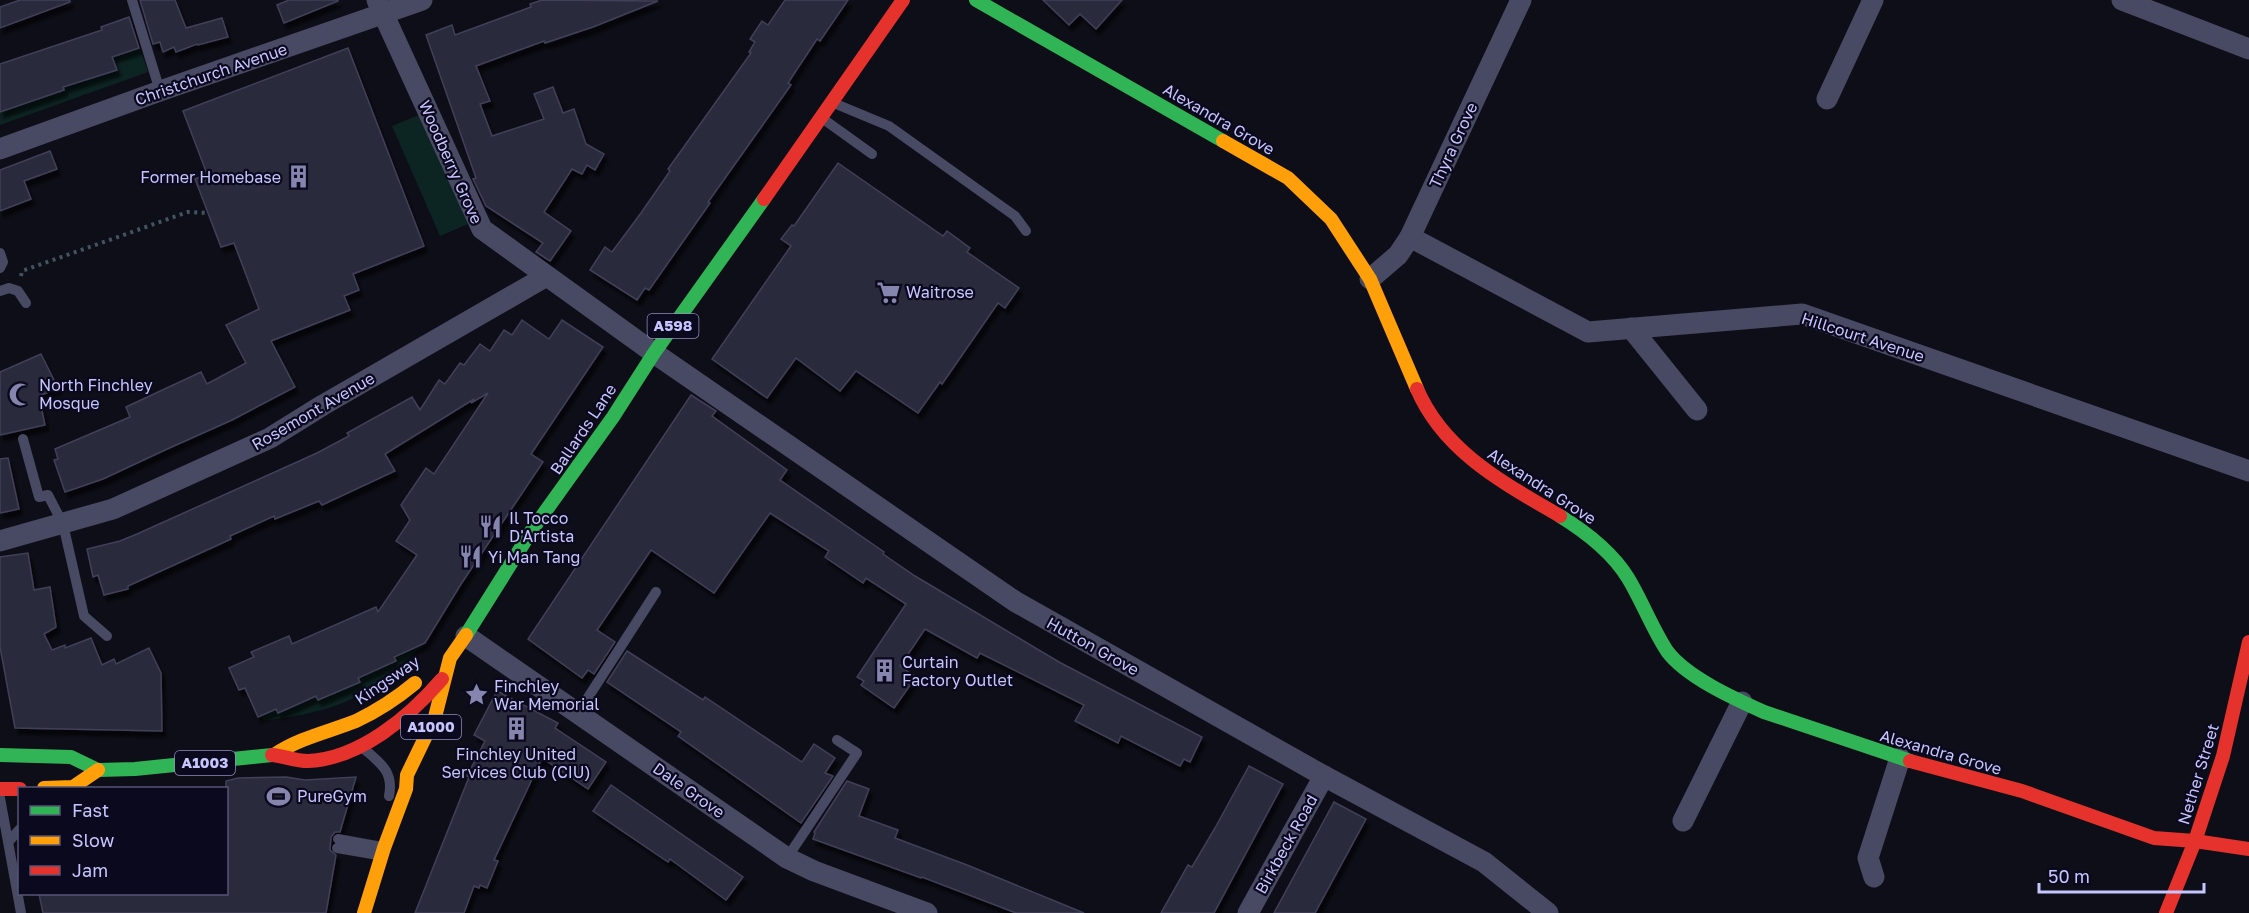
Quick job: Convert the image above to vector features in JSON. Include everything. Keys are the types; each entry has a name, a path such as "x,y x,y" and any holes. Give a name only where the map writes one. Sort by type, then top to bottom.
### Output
{"street":[{"name":"Christchurch Avenue","path":"0,149 380,7 422,0"},
{"name":"Ballards Lane","path":"364,913 381,850 406,789 404,769 428,735 441,699 436,672 466,636 532,530 613,417 654,352 833,103 903,0"},
{"name":"Alexandra Grove","path":"976,0 1288,178 1331,219 1370,279 1424,405 1453,444 1501,481 1584,530 1627,576 1668,652 1690,672 1764,712 1900,758 2022,791 2154,838 2249,849"},
{"name":"Thyra Grove","path":"1370,279 1398,255 1410,237 1521,0"},
{"path":"1827,99 1874,0"},
{"path":"2131,2 2249,49"},
{"name":"Woodberry Grove","path":"380,7 482,229 546,277 654,352"},
{"name":"Hillcourt Avenue","path":"1410,237 1588,332 1802,314 2249,471"},
{"name":"Rosemont Avenue","path":"0,541 113,509 270,438 546,277"},
{"path":"1630,328 1697,410"},
{"name":"Hutton Grove","path":"654,352 1016,602 1324,776 1484,862 1548,913"},
{"name":"Dale Grove","path":"466,636 787,858 814,871 927,913"},
{"name":"Nether Street","path":"2166,913 2195,841 2223,756 2249,642"},
{"name":"Kingsway","path":"0,755 71,757 98,770 135,769 274,755 293,760 316,761 355,735 375,712 436,672"},
{"name":"Kingsway","path":"274,755 288,744 355,735 389,738 423,702 436,672"},
{"path":"1683,821 1742,702"},
{"name":"A1000","path":"375,712 389,738"},
{"path":"1874,877 1868,858 1900,758"},
{"path":"73,787 98,770"},
{"name":"Birkbeck Road","path":"1248,913 1324,776"},
{"path":"0,789 18,789"}],"lane":[{"path":"132,0 160,91"},
{"path":"833,103 889,126 1015,216 1026,231"},
{"path":"822,118 872,154"},
{"path":"0,253 3,262 0,268"},
{"path":"0,291 9,288 18,291 26,303"},
{"path":"23,439 39,497 48,495 63,524 84,616 107,636"},
{"path":"578,713 656,592"},
{"path":"338,843 381,850 391,788 386,768 355,735"},
{"path":"787,858 857,753 837,740"},
{"path":"0,798 21,913"},
{"path":"9,842 18,831"}],"path":[{"path":"18,291 22,271 188,212 208,213"}],"green space":[{"path":"140,48 148,72 0,125 0,112 32,85 37,99 64,91 60,77 85,80 116,70 112,57"},
{"path":"421,114 468,224 440,236 392,126"},
{"path":"415,615 428,638 424,645 374,685 352,699 331,707 263,721 261,716 276,709 278,713 316,696 319,700 360,682 358,678 396,661 394,657 413,648"}],"building":[{"path":"20,0 70,0 70,2 0,28 0,7"},
{"path":"140,0 175,0 186,28 222,18 228,37 197,44 176,52 174,47 163,52 160,42 153,44"},
{"path":"289,0 338,1 284,23 277,5"},
{"path":"542,0 658,1 593,27 545,43 544,41 476,66 490,101 480,104 492,136 544,119 534,94 553,87 563,113 574,109 586,144 604,154 595,170 587,165 582,174 572,169 544,212 571,231 550,261 536,252 543,243 486,206 473,179 476,178 426,35 452,25 455,35 531,7 530,4"},
{"path":"785,0 848,0 820,41 817,39 788,83 791,85 649,290 645,288 637,300 590,270 605,247 612,252 641,213 670,171 668,169 751,53 749,52 755,42 750,39 762,21 768,25"},
{"path":"1043,0 1122,0 1096,29 1080,14 1069,25"},
{"path":"129,17 139,48 112,57 117,70 63,87 64,90 0,112 0,64 102,30 101,27"},
{"name":"Former Homebase","path":"348,48 424,246 353,274 359,290 344,296 350,310 271,341 295,387 232,420 103,479 65,492 54,460 58,459 55,449 130,417 126,407 201,372 207,384 246,363 226,325 259,309 234,243 221,247 195,179 207,174 183,111"},
{"path":"50,151 57,169 24,181 31,199 0,211 0,170"},
{"name":"Waitrose","path":"838,163 943,236 947,231 970,248 967,252 1019,288 1005,308 998,303 942,384 940,382 918,413 856,371 840,391 796,358 767,398 712,359 791,246 781,239 792,225 794,226"},
{"path":"522,320 549,339 562,320 603,347 531,454 543,462 461,584 425,643 394,657 396,661 358,678 360,682 318,700 316,696 278,713 276,709 258,717 245,688 239,690 229,668 254,657 251,652 289,636 292,644 376,607 378,612 417,555 396,541 410,520 401,505 426,468 434,474 488,393 471,403 474,399 385,454 395,471 322,505 319,501 275,519 274,516 230,536 231,539 128,586 128,589 104,595 98,575 93,577 87,549 120,541 137,534 317,453 349,436 347,433 412,397 420,410 439,380 445,384 460,363 464,365 480,344 490,351 504,330 512,335"},
{"name":"North Finchley Mosque","path":"41,354 58,388 39,396 45,425 0,435 0,372"},
{"path":"691,395 716,411 712,416 787,470 780,480 915,576 1059,662 1202,737 1190,762 1184,759 1180,766 1121,736 1118,743 1075,721 1084,705 980,653 977,658 925,629 900,666 916,677 894,708 861,685 864,681 857,677 906,604 866,578 863,583 825,557 829,551 770,513 714,593 651,550 597,630 615,642 594,674 588,670 582,678 528,639"},
{"path":"8,458 19,509 0,513 0,459"},
{"path":"28,553 34,590 50,587 56,627 44,634 52,650 65,645 65,648 91,638 102,665 114,659 116,664 149,648 161,673 162,731 15,728 0,647 0,557"},
{"path":"627,651 703,700 705,697 802,762 814,744 835,758 825,773 833,776 801,823 678,736 681,732 607,682"},
{"path":"497,691 558,723 555,728 606,762 588,789 542,758 494,860 498,861 487,888 480,885 479,888 474,886 464,913 415,913 469,777 467,776 485,741 474,735"},
{"path":"1249,766 1283,784 1214,913 1161,913 1188,865 1192,867"},
{"path":"286,777 305,780 356,777 340,832 335,832 331,837 330,850 336,855 326,913 43,913 39,895 228,895 228,787 226,787 226,781 238,778"},
{"path":"847,781 869,789 859,816 898,830 895,838 1084,913 1016,913 813,839 814,832"},
{"path":"611,785 743,877 726,900 670,859 668,862 593,811"},
{"path":"1334,802 1366,819 1315,913 1274,913"}],"traffic: fast":[{"path":"976,0 1223,141"},
{"path":"466,635 532,530 764,199"},
{"path":"1560,516 1589,536 1622,569 1667,651 1686,670 1726,694 1764,712 1910,761"},
{"path":"0,755 71,757 98,770 135,769 272,755"}],"traffic: slow":[{"path":"1223,141 1288,178 1331,219 1370,279 1417,389"},
{"path":"364,913 384,848 406,789 407,775 435,717 450,658 466,635"},
{"path":"274,755 304,740 364,717 387,704 415,683"},
{"path":"73,787 98,770"}],"traffic: jam":[{"path":"764,199 903,0"},
{"path":"1417,389 1443,431 1459,448 1497,478 1560,516"},
{"path":"2166,913 2195,841 2223,756 2249,642"},
{"path":"272,755 308,761 346,753 365,744 399,721 442,679"},
{"path":"1910,761 2022,791 2154,838 2249,849"},
{"path":"0,789 18,789"}],"place":[{"name":"Former Homebase","path":"299,177"},
{"name":"Waitrose","path":"888,292"},
{"name":"North Finchley Mosque","path":"21,394"},
{"name":"Il Tocco D'Artista","path":"491,527"},
{"name":"Yi Man Tang","path":"470,557"},
{"name":"Curtain Factory Outlet","path":"884,671"},
{"name":"Finchley War Memorial","path":"476,695"},
{"name":"Finchley United Services Club (CIU)","path":"516,729"},
{"name":"PureGym","path":"279,796"}]}
